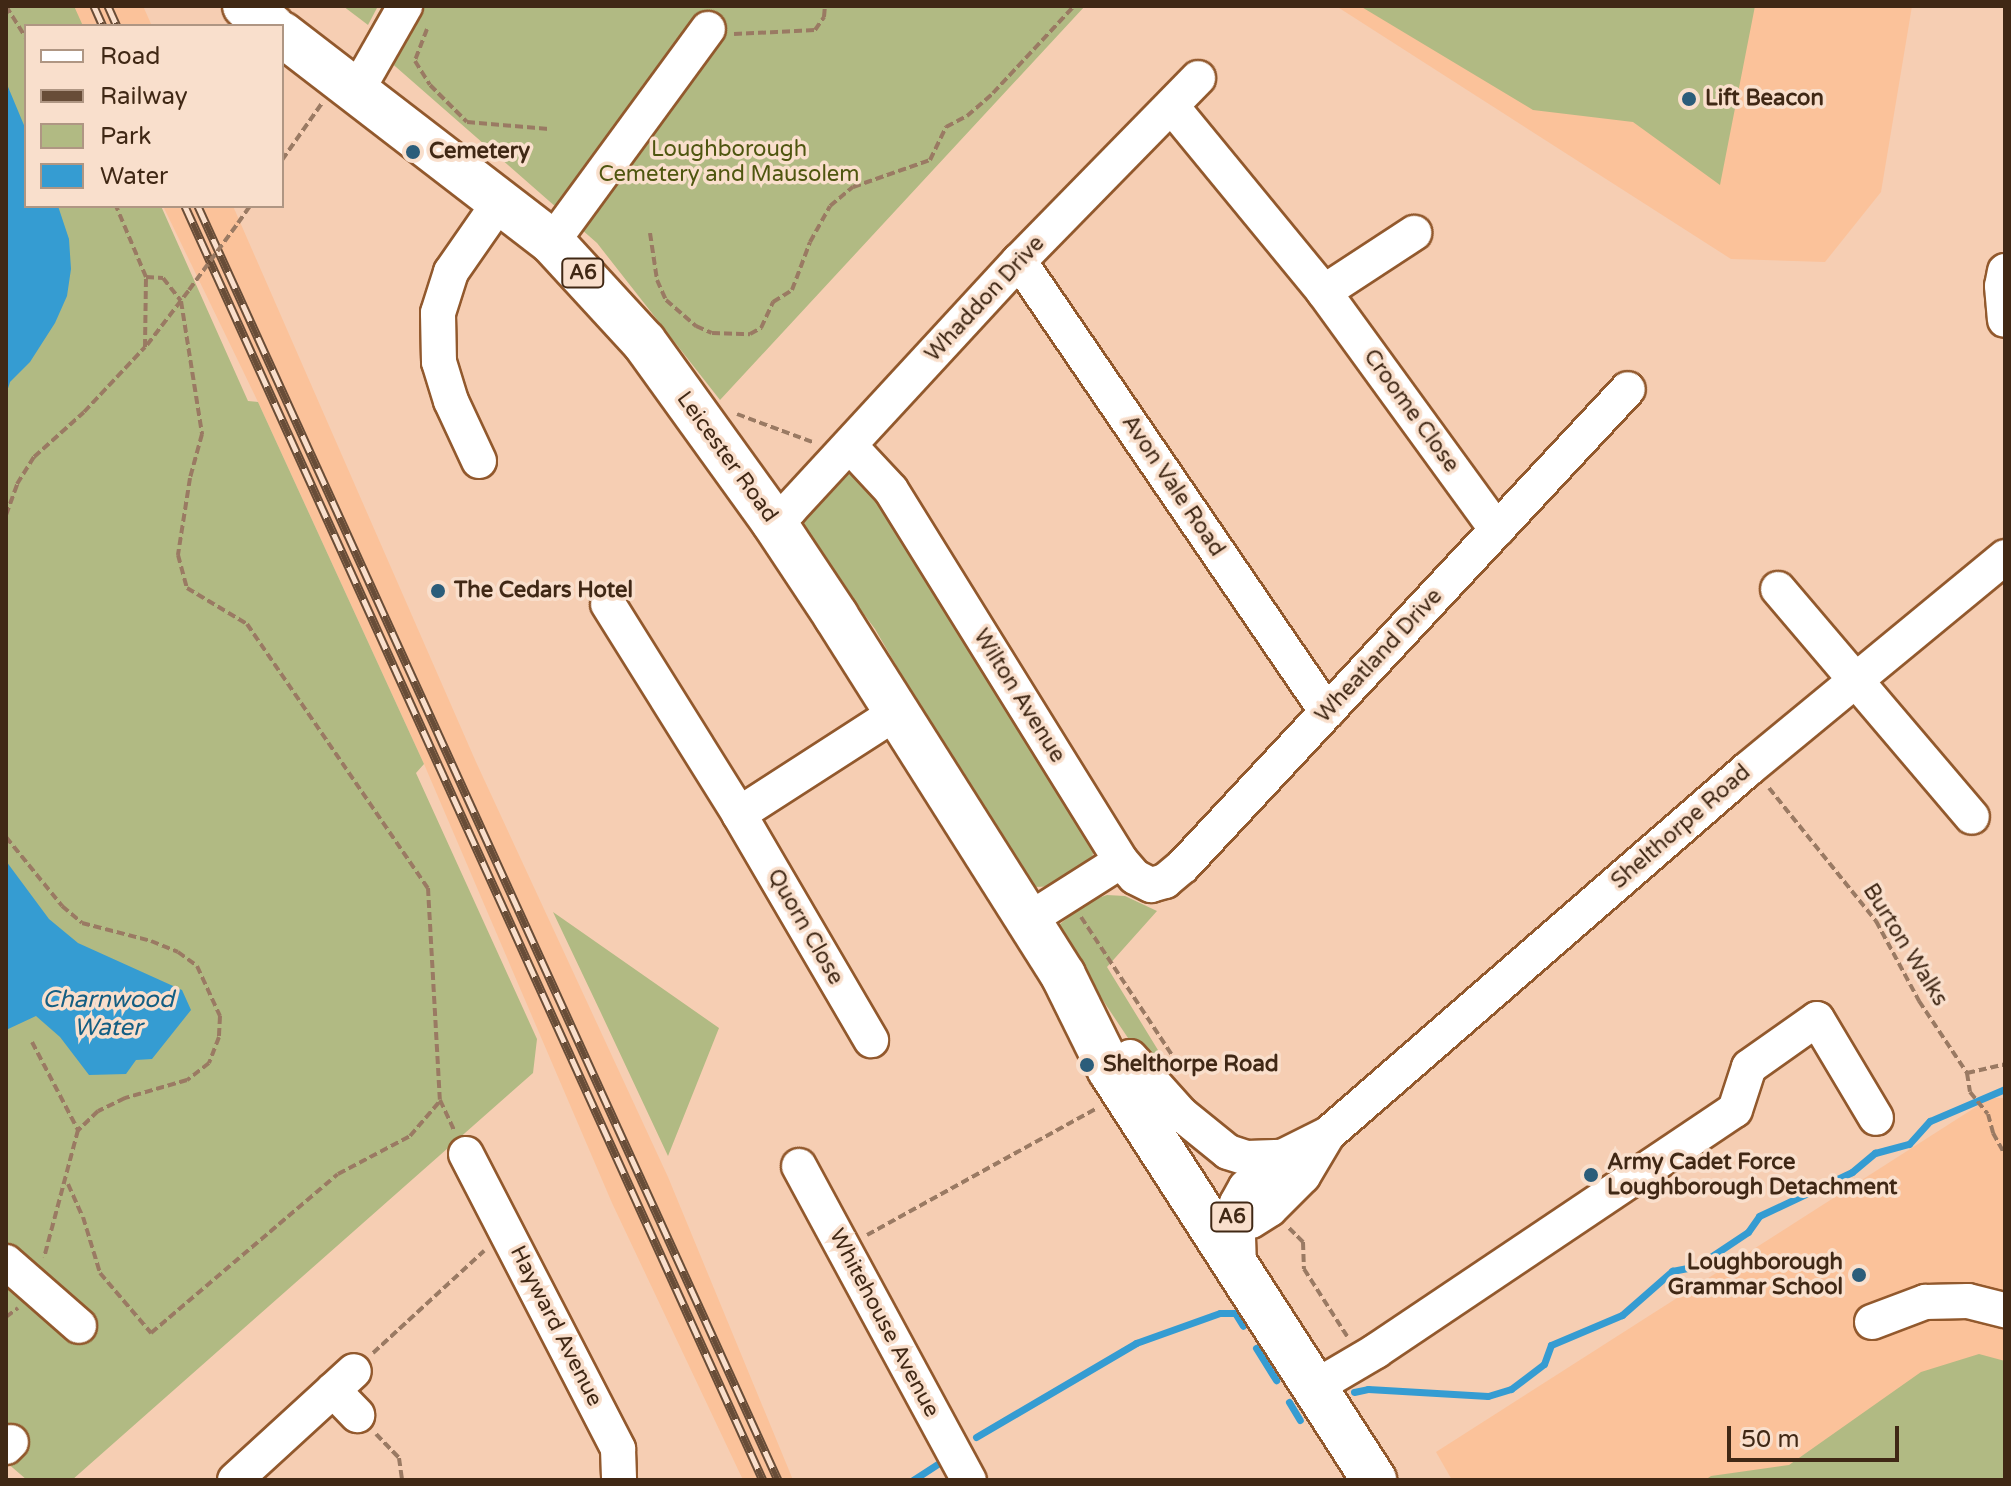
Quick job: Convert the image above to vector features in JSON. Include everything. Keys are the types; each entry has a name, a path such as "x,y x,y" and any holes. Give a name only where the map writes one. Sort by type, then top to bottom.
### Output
{"highway":[{"path":"245,6 269,24"},
{"name":"Leicester Road","path":"284,36 552,242 644,342 773,521 1127,1075 1235,1216 1249,1270 1331,1378 1374,1480"}],"street":[{"path":"347,85 418,13"},
{"path":"552,242 708,29"},
{"name":"Whaddon Drive","path":"773,521 790,509 1019,261 1173,108 1198,78"},
{"name":"Croome Close","path":"1173,108 1324,292 1497,530"},
{"path":"479,461 451,401 439,362 438,313 451,272 501,200"},
{"path":"1324,292 1413,233"},
{"name":"Avon Vale Road","path":"1019,261 1327,712"},
{"path":"2005,271 2002,286 2005,320"},
{"name":"Wheatland Drive","path":"1121,861 1135,877 1151,885 1165,881 1629,389"},
{"name":"Wilton Avenue","path":"850,446 891,490 1121,861"},
{"name":"Shelthorpe Road","path":"1249,1270 1235,1216 1237,1203 1246,1187 1282,1157 1328,1134 1748,769 2005,557"},
{"path":"1778,589 1972,817"},
{"name":"Quorn Close","path":"608,604 739,814 871,1040"},
{"path":"739,814 897,712"},
{"path":"1028,920 1121,861"},
{"path":"1331,1378 1735,1110 1749,1067 1817,1019 1876,1118"},
{"name":"Shelthorpe Road","path":"1127,1075 1228,1152 1247,1158 1282,1157"},
{"name":"Shelthorpe Road","path":"1235,1216 1303,1176 1328,1134"},
{"name":"Whitehouse Avenue","path":"799,1166 969,1480"},
{"name":"Hayward Avenue","path":"466,1173 507,1229 618,1449 619,1480"},
{"path":"6,1262 79,1326"},
{"path":"1872,1322 1925,1302 1968,1301 2005,1310"},
{"path":"235,1480 343,1380 357,1415"}],"path":[{"path":"6,6 24,35"},
{"path":"708,29 716,35 815,30 824,17 825,6"},
{"path":"650,233 654,268 666,300 696,326 712,333 750,334 761,328 773,302 792,290 810,242 830,206 853,187 930,160 946,127 967,116 1015,73 1074,6"},
{"path":"418,13 415,61 446,104 472,124 549,129"},
{"path":"284,158 347,85"},
{"path":"117,208 146,277 145,347"},
{"path":"6,515 17,484 34,457 84,412 145,347 249,208"},
{"path":"146,277 163,278 181,301 202,434 190,478 178,555 187,588 247,624 428,888 440,1100 466,1173"},
{"name":"Burton Walks","path":"1748,769 1782,799 1876,921 1919,1001 1967,1073 1970,1092 1988,1114 1993,1133 2005,1155"},
{"path":"6,837 62,906 82,923 151,941 178,952 197,966 220,1016 219,1037 209,1063 187,1080 125,1098 98,1111 78,1130 67,1182 83,1217 90,1247 100,1273 151,1333 338,1174 410,1136 440,1100"},
{"path":"1068,894 1185,1074"},
{"path":"32,1042 78,1130"},
{"path":"1967,1073 2005,1064"},
{"path":"844,1249 1127,1075"},
{"path":"1235,1216 1303,1242 1304,1269 1347,1334 1331,1378"},
{"path":"343,1380 507,1229"},
{"path":"357,1415 399,1458 402,1480"}],"shaded area":[{"path":"70,6 143,6 151,24 78,24"},
{"name":"Lift Beacon","path":"1336,6 1912,6 1881,192 1825,262 1731,259"},
{"path":"164,208 234,208 476,762 668,1177 793,1480 743,1480 612,1203 424,764 258,402"},
{"name":"Loughborough Grammar School","path":"1990,1098 2005,1098 2005,1480 1452,1480 1436,1452"}],"green space":[{"path":"6,6 74,6 82,24 24,24 24,208 162,208 248,401 258,402 424,764 416,773 537,1039 533,1073 72,1480 27,1480 6,1462"},
{"path":"343,6 378,6 368,25"},
{"name":"Loughborough Cemetery and Mausolem","path":"382,6 1085,6 720,400 597,243 364,39"},
{"path":"1360,6 1755,6 1720,185 1633,122 1533,110"},
{"path":"849,474 863,477 1094,846 1092,860 1060,886 1034,887 1019,877 875,629 810,542 804,525 805,514 835,478"},
{"path":"1107,895 1125,896 1157,911 1107,967 1169,1068 1154,1077 1060,936 1060,924 1087,902"},
{"path":"553,912 719,1028 668,1156 601,1013"},
{"path":"1979,1354 2005,1361 2005,1480 1705,1480 1711,1476 1789,1465 1921,1372"}],"water":[{"path":"6,82 24,125 24,208 59,208 69,239 71,269 67,296 55,323 30,362 10,382 6,395"},
{"name":"Charnwood Water","path":"6,861 49,919 78,943 182,990 191,1010 152,1059 136,1060 126,1074 89,1075 60,1037 36,1016 6,1030"}],"waterway":[{"path":"1354,1392 1368,1389 1488,1396 1511,1389 1544,1364 1551,1345 1622,1315 1672,1271 1697,1266 1748,1232 1759,1216 1852,1172 1875,1153 1909,1144 1930,1121 2005,1089"},
{"path":"976,1437 1136,1343 1220,1313 1235,1313 1243,1326"},
{"path":"1256,1348 1276,1380"},
{"path":"1289,1402 1300,1420"},
{"path":"913,1480 942,1461"}],"railway":[{"path":"94,6 102,24"},
{"path":"108,6 116,24"},
{"path":"186,208 763,1480"},
{"path":"199,208 778,1480"}],"place":[{"name":"Lift Beacon","path":"1689,99"},
{"name":"Cemetery","path":"413,152"},
{"name":"The Cedars Hotel","path":"438,591"},
{"name":"Shelthorpe Road","path":"1087,1065"},
{"name":"Army Cadet Force Loughborough Detachment","path":"1591,1175"},
{"name":"Loughborough Grammar School","path":"1859,1275"}]}
